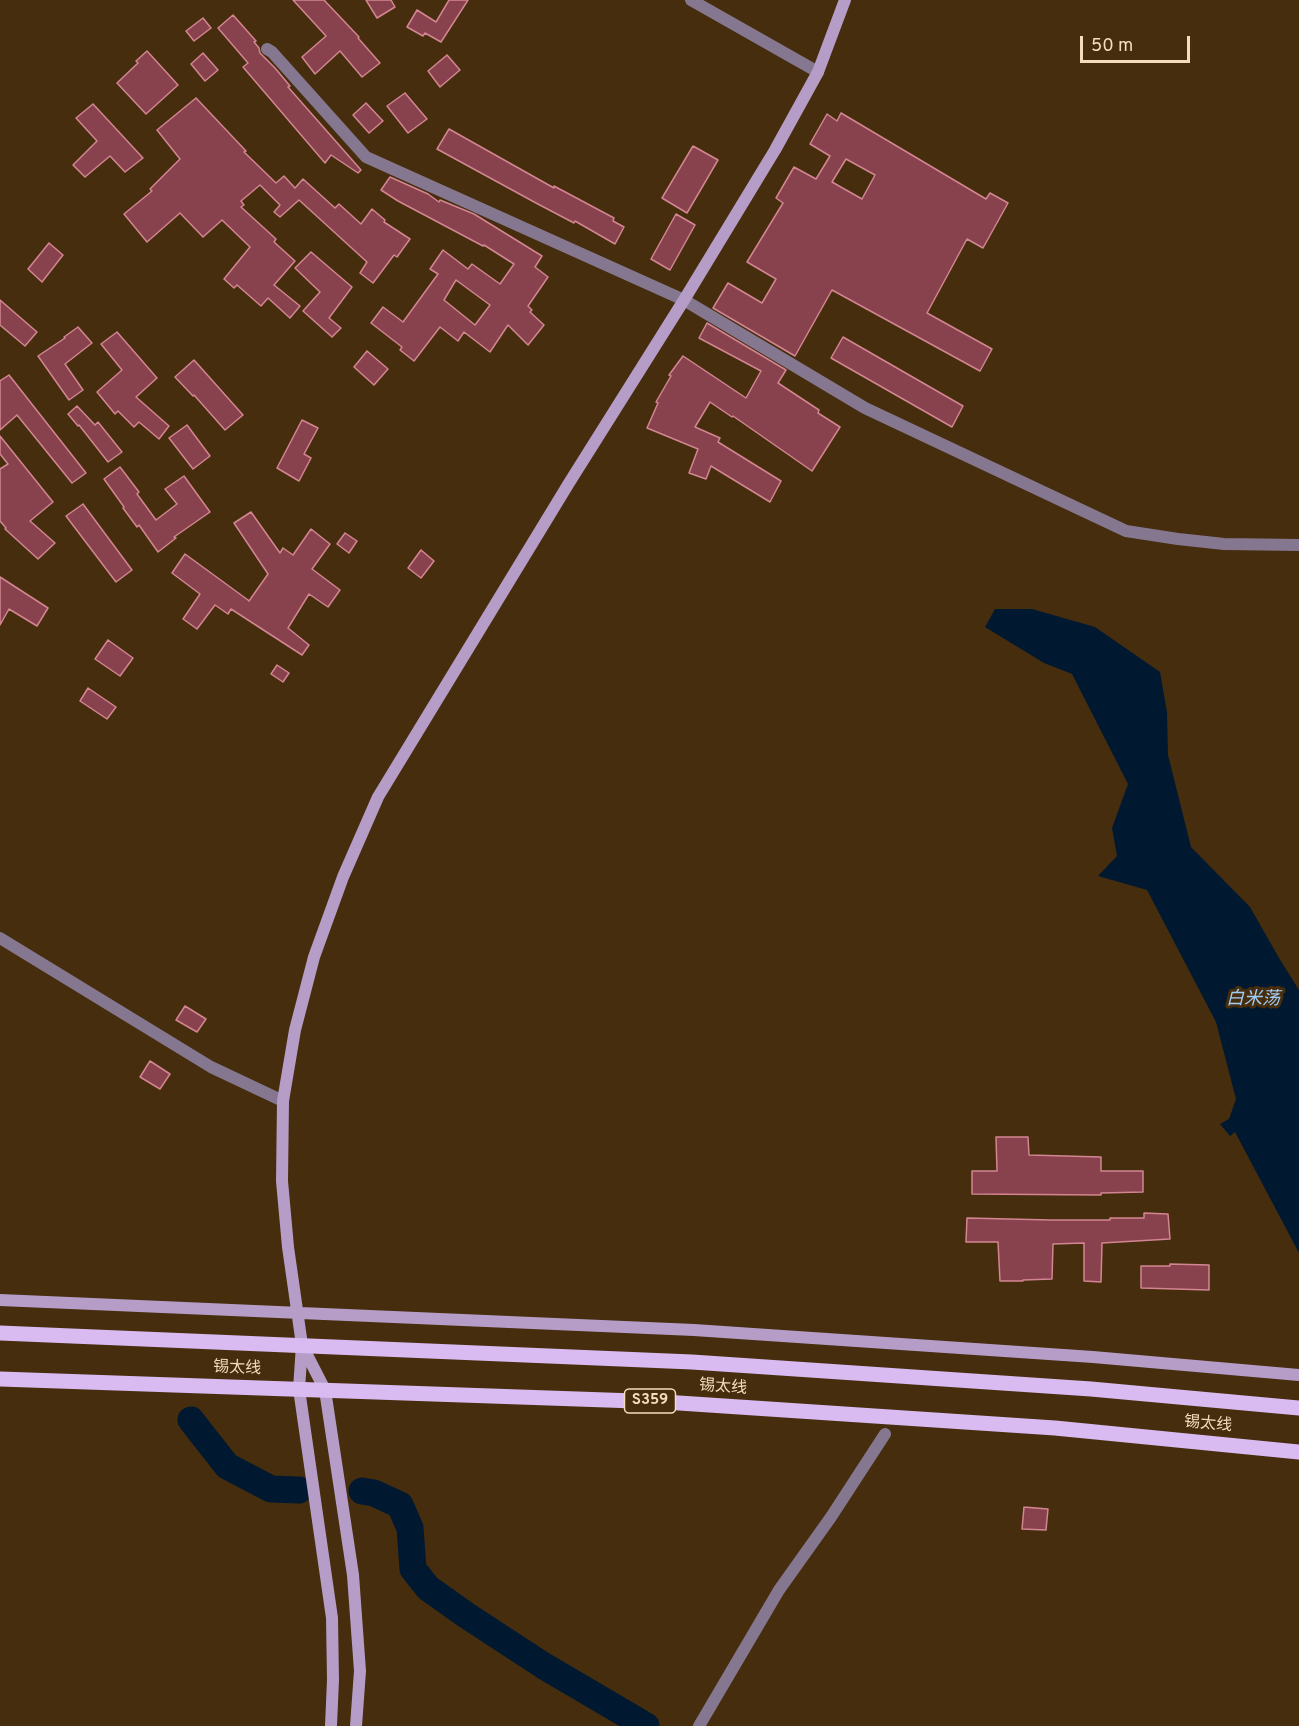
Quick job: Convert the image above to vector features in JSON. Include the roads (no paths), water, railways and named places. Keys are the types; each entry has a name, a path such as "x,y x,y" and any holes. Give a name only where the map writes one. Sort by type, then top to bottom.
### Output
{"main road":[{"path":"331,1726 332,1618 299,1389 302,1345 288,1247 282,1181 283,1101 295,1030 314,957 343,877 378,797 775,150 819,72 845,0"},
{"path":"0,1300 694,1330 1094,1357 1299,1375"},
{"name":"锡太线","path":"0,1333 692,1362 1091,1389 1299,1408"},
{"path":"302,1345 325,1390 353,1575 360,1671 356,1726"},
{"name":"锡太线","path":"0,1379 664,1402 1055,1428 1299,1452"}],"street":[{"path":"691,0 819,72"},
{"path":"267,49 366,157 684,300 865,408 1126,531 1224,544 1299,545"},
{"path":"0,938 211,1067 283,1101"},
{"path":"699,1726 779,1590 831,1517 885,1434"}],"water":[{"name":"白米荡","path":"995,609 1032,609 1095,627 1160,672 1167,712 1168,755 1191,847 1250,907 1299,990 1299,1253 1235,1132 1230,1136 1220,1124 1229,1119 1236,1099 1216,1022 1147,890 1098,876 1117,856 1112,828 1128,784 1072,674 1044,663 985,627"}],"waterway":[{"path":"191,1420 227,1466 271,1489 299,1490"},
{"path":"362,1491 374,1493 400,1505 410,1528 413,1569 428,1588 544,1666 646,1726"}]}
